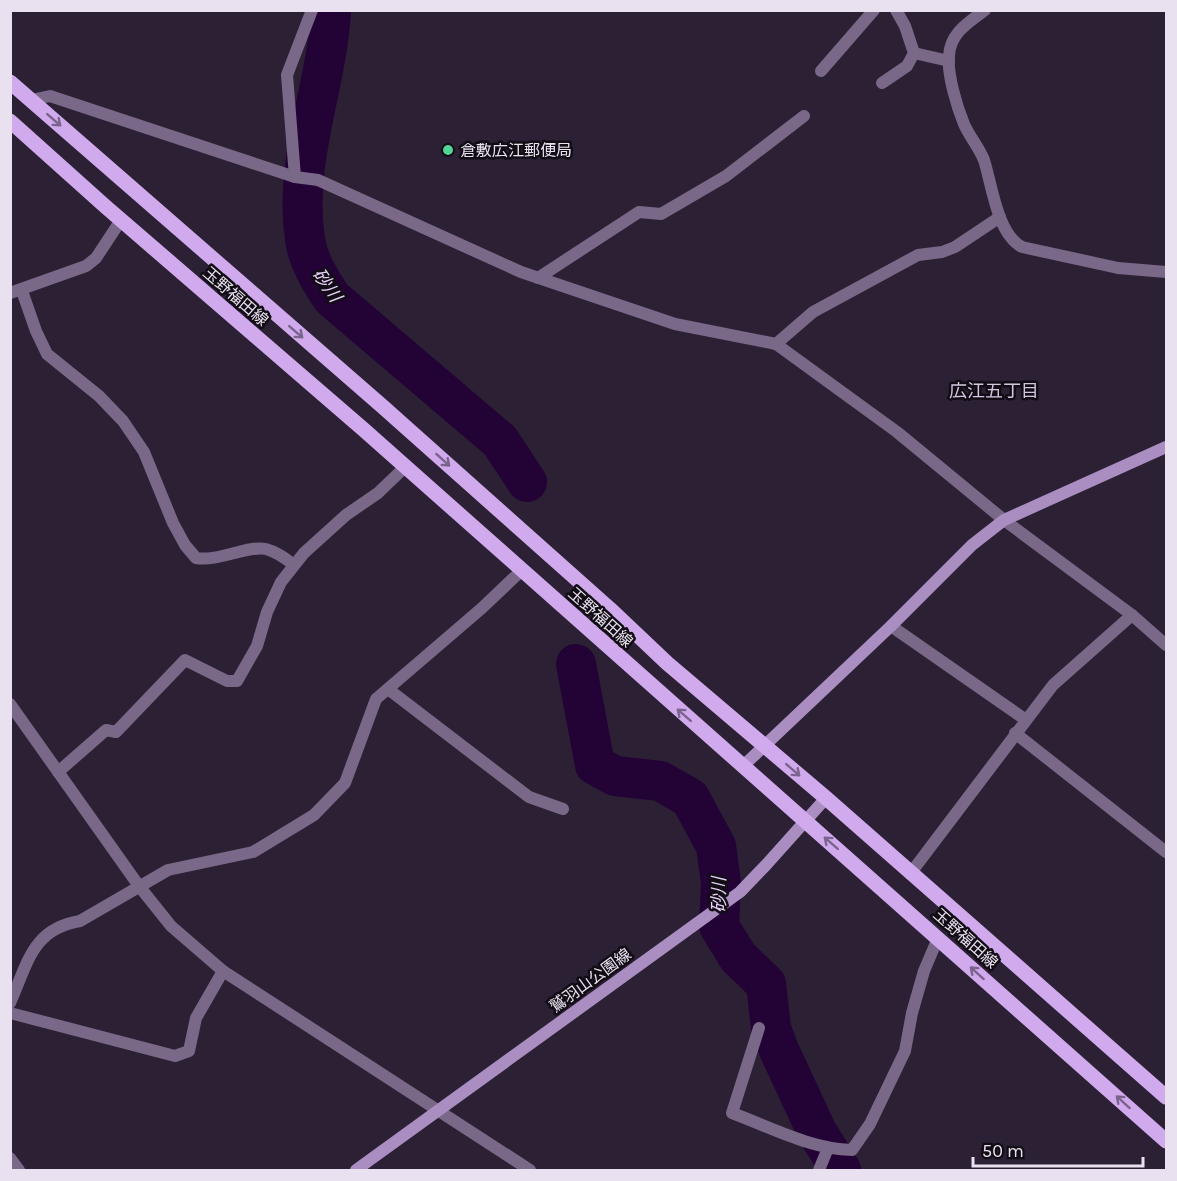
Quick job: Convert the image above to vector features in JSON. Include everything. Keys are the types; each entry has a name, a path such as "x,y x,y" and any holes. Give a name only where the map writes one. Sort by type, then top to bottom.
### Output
{"main road":[{"name":"玉野福田線","path":"10,82 382,406 668,663 826,798 1167,1097"},
{"name":"玉野福田線","path":"10,121 1167,1141"},
{"path":"743,766 891,626 972,545 1004,520 1167,447"},
{"name":"鷲羽山公園線","path":"356,1170 729,900 766,865 826,798"}],"street":[{"path":"295,177 287,75 312,10"},
{"path":"821,70 874,10"},
{"path":"882,83 907,66 914,53 905,26 896,10"},
{"path":"985,10 959,30 953,40 949,61 952,84 964,123 983,159 1000,217 1012,242 1022,247 1118,268 1167,272"},
{"path":"914,53 949,61"},
{"path":"31,100 50,96 295,177 318,180 521,272 675,324 776,344 897,432 1004,520 1132,615 1167,645"},
{"path":"538,278 639,212 661,214 726,176 804,116"},
{"path":"776,344 813,312 918,255 942,252 955,247 1000,217"},
{"path":"121,220 96,258 86,266 16,292 47,354 99,396 123,421 144,452 173,523 185,545 196,558 206,560 262,548 278,553 294,565"},
{"path":"58,772 106,730 116,732 185,660 227,681 237,681 256,646 267,612 281,582 294,565 323,534 378,493 405,467"},
{"path":"10,1003 38,941 51,930 66,923 80,921 168,870 253,852 314,815 345,783 376,699 482,608 522,570"},
{"path":"910,874 1053,685 1132,615"},
{"path":"891,626 1026,720"},
{"path":"388,689 529,797 563,809"},
{"path":"10,704 139,886 171,926 223,971 530,1170"},
{"path":"1015,733 1167,852"},
{"path":"759,1028 732,1113 826,1150 852,1150 870,1124 905,1051 912,1013 924,971 938,938"},
{"path":"10,1013 175,1056 189,1051 196,1018 223,971"},
{"path":"819,1170 826,1150"},
{"path":"10,1158 19,1170"}],"waterway":[{"name":"砂川","path":"331,10 324,67 303,181 305,239 312,263 332,298 500,441 527,482"},
{"name":"砂川","path":"576,664 595,765 615,776 660,781 690,798 716,846 721,883 719,926 738,957 766,984 771,1028 779,1050 817,1132 841,1170"}],"place":[{"name":"倉敷広江郵便局","path":"448,150"}],"district":[{"name":"広江五丁目","path":"994,391"}]}
